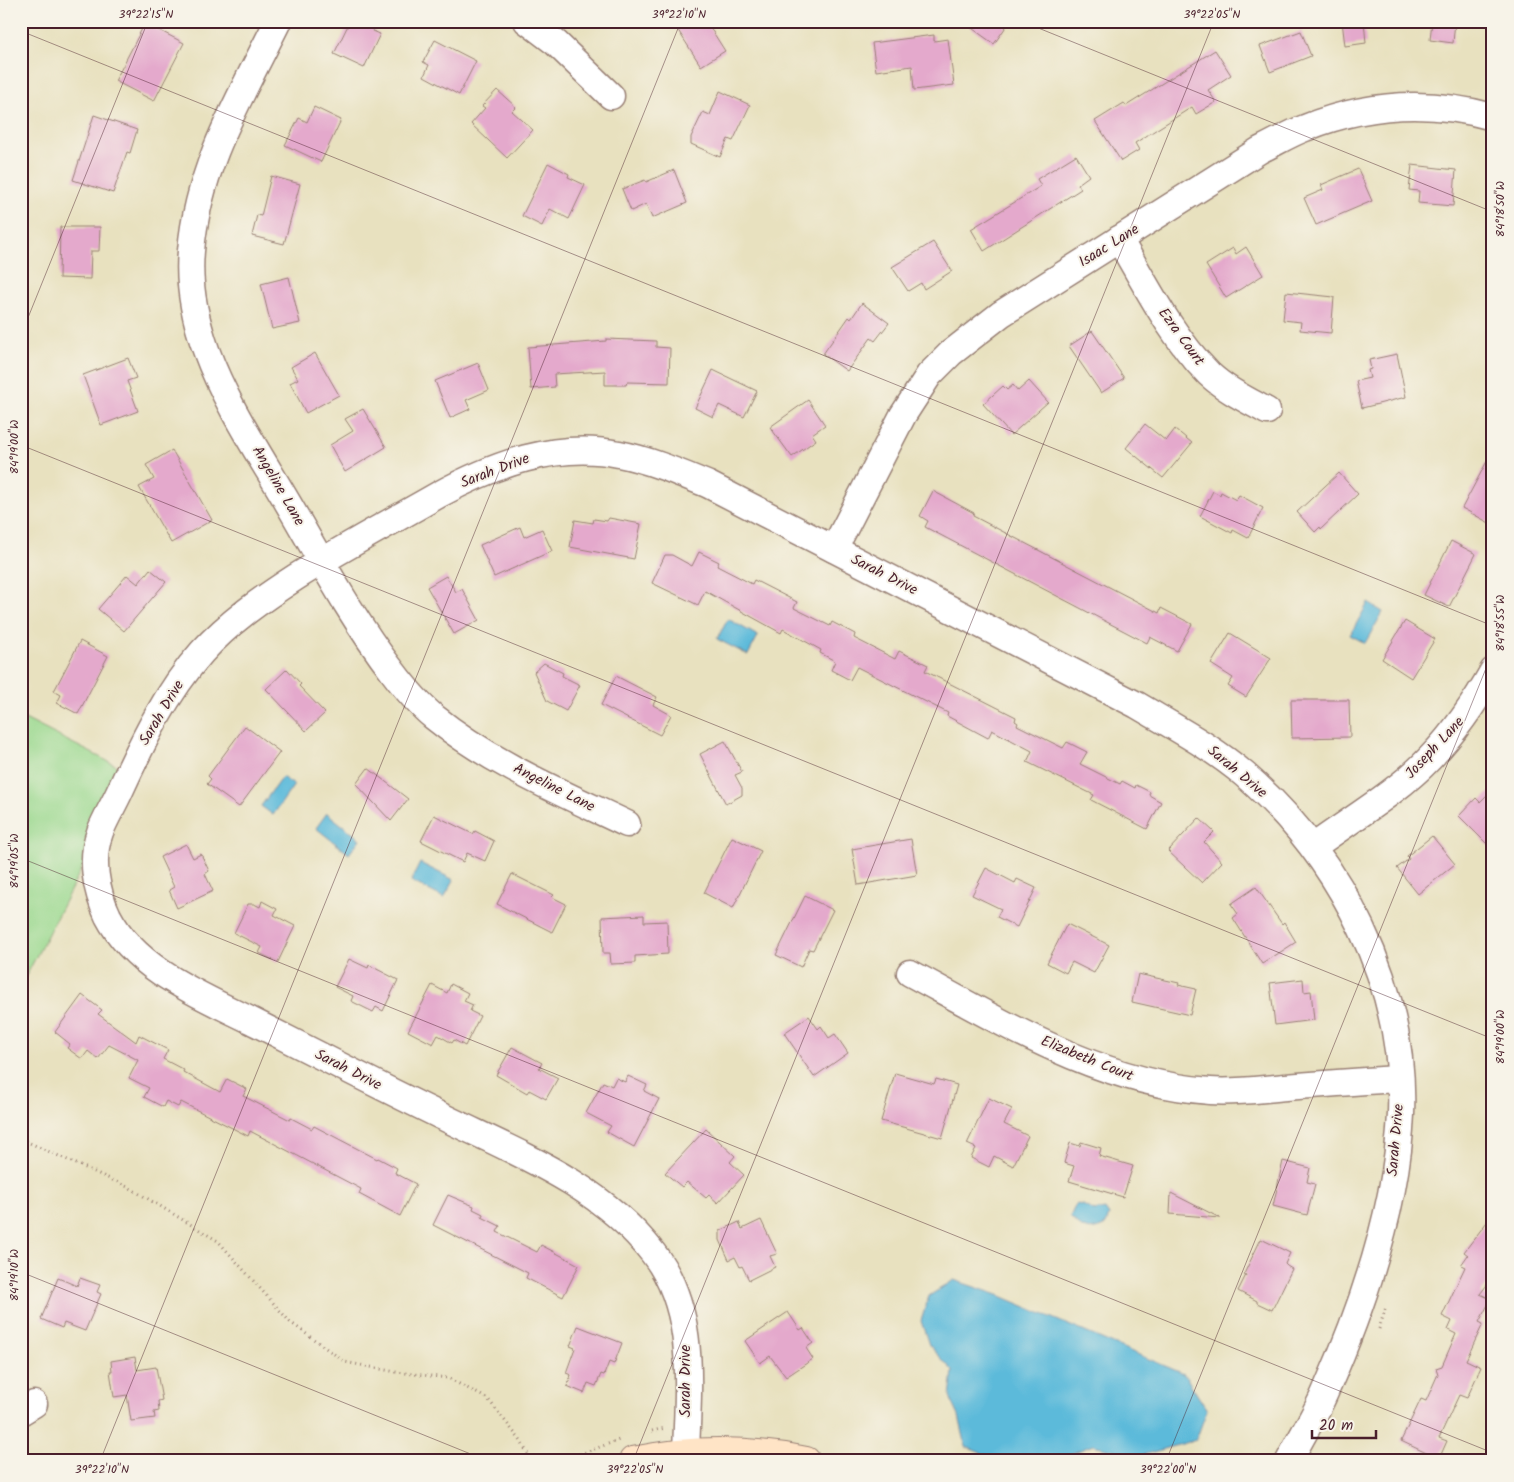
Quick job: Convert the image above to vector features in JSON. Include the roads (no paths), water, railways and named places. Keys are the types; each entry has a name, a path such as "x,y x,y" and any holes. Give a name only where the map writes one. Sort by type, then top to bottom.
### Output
{"street":[{"name":"Angeline Lane","path":"278,21 217,143 197,204 191,252 192,284 197,316 211,363 232,406 371,643 410,694 433,716 472,745 627,824"},
{"path":"527,21 556,43 611,96"},
{"name":"Isaac Lane","path":"834,549 903,415 929,375 951,353 1001,314 1260,150 1303,128 1332,117 1378,107 1425,105 1471,111 1493,117"},
{"name":"Ezra Court","path":"1119,239 1187,349 1210,374 1230,390 1267,411"},
{"name":"Sarah Drive","path":"686,1452 688,1352 683,1320 674,1289 659,1261 650,1248 617,1214 591,1194 536,1162 433,1113 188,989 148,963 125,941 112,922 102,900 95,868 99,835 129,772 170,694 198,656 220,632 257,602 322,561 451,488 510,462 540,454 572,450 618,453 664,466 709,485 1137,705 1206,746 1245,775 1291,819 1313,847 1330,870 1354,912 1374,955 1388,1001 1397,1048 1401,1112 1397,1160 1385,1223 1356,1316 1325,1392 1289,1461"},
{"name":"Joseph Lane","path":"1313,847 1405,781 1429,759 1461,722 1493,671"},
{"name":"Elizabeth Court","path":"910,973 1026,1034 1085,1062 1131,1078 1162,1085 1211,1091 1244,1091 1399,1078"},
{"path":"626,1450 739,1451 806,1461"}],"water":[{"path":"1368,603 1383,612 1365,643 1350,635"},
{"path":"728,619 758,636 748,655 717,639"},
{"path":"282,777 294,785 273,815 261,806"},
{"path":"327,813 360,839 349,854 316,828"},
{"path":"420,863 454,880 444,898 411,881"},
{"path":"1076,1204 1083,1205 1094,1211 1105,1209 1109,1215 1106,1225 1091,1230 1083,1228 1070,1217"},
{"path":"954,1280 998,1295 1184,1374 1207,1410 1196,1440 1139,1456 1093,1445 1055,1460 1045,1461 1001,1461 966,1447 959,1416 950,1397 953,1371 929,1345 921,1321 929,1296"}]}
